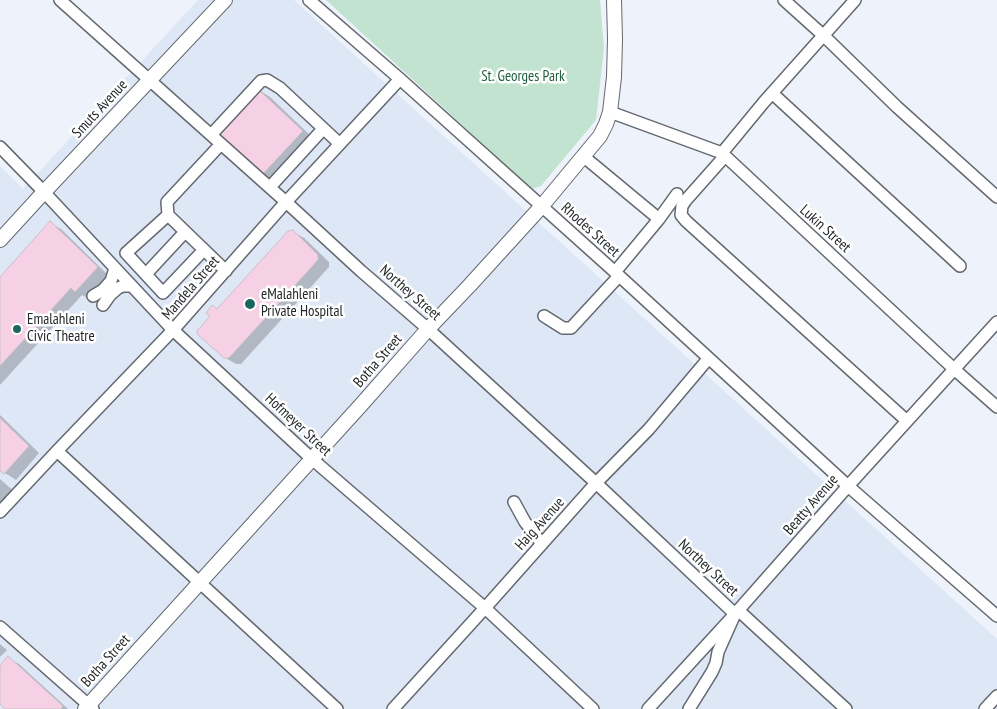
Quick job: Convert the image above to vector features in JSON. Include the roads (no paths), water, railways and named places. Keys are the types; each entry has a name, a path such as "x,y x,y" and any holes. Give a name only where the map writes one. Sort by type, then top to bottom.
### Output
{"main road":[{"name":"Smuts Avenue","path":"0,240 225,0"},
{"name":"Botha Street","path":"89,708 199,583 541,206 600,136 610,112 614,77 614,0"}],"street":[{"name":"Northey Street","path":"60,0 428,329 737,612 846,709"},
{"name":"Rhodes Street","path":"309,0 617,274 848,486 997,616"},
{"path":"784,0 897,107 997,197"},
{"path":"855,0 772,93 686,200 682,206 681,215 908,421"},
{"name":"Mandela Street","path":"0,512 174,330 286,202 400,79"},
{"path":"211,135 261,81 270,80 340,144"},
{"path":"772,93 960,266"},
{"name":"Lukin Street","path":"610,112 723,155 997,408"},
{"path":"270,188 323,129"},
{"path":"221,144 167,202 168,215 226,271"},
{"name":"Hofmeyer Street","path":"0,147 174,330 312,459 485,608 592,709"},
{"path":"583,156 659,219"},
{"path":"544,316 563,328 570,328 617,274 677,194"},
{"path":"168,215 126,253 163,293 199,255"},
{"path":"146,274 185,232"},
{"path":"93,296 112,281 115,268"},
{"path":"103,305 118,288 132,286"},
{"name":"Beatty Avenue","path":"648,709 997,322"},
{"name":"Haig Avenue","path":"393,709 596,483 649,429 708,359"},
{"path":"57,452 337,709"},
{"path":"514,502 525,522 542,544"},
{"path":"688,709 712,672 718,652 737,612"},
{"path":"0,627 89,708"},
{"path":"985,709 997,696"}],"place":[{"name":"eMalahleni Private Hospital","path":"250,304"},
{"name":"Emalahleni Civic Theatre","path":"17,329"}],"park label":[{"name":"St. Georges Park","path":"523,77"}]}
